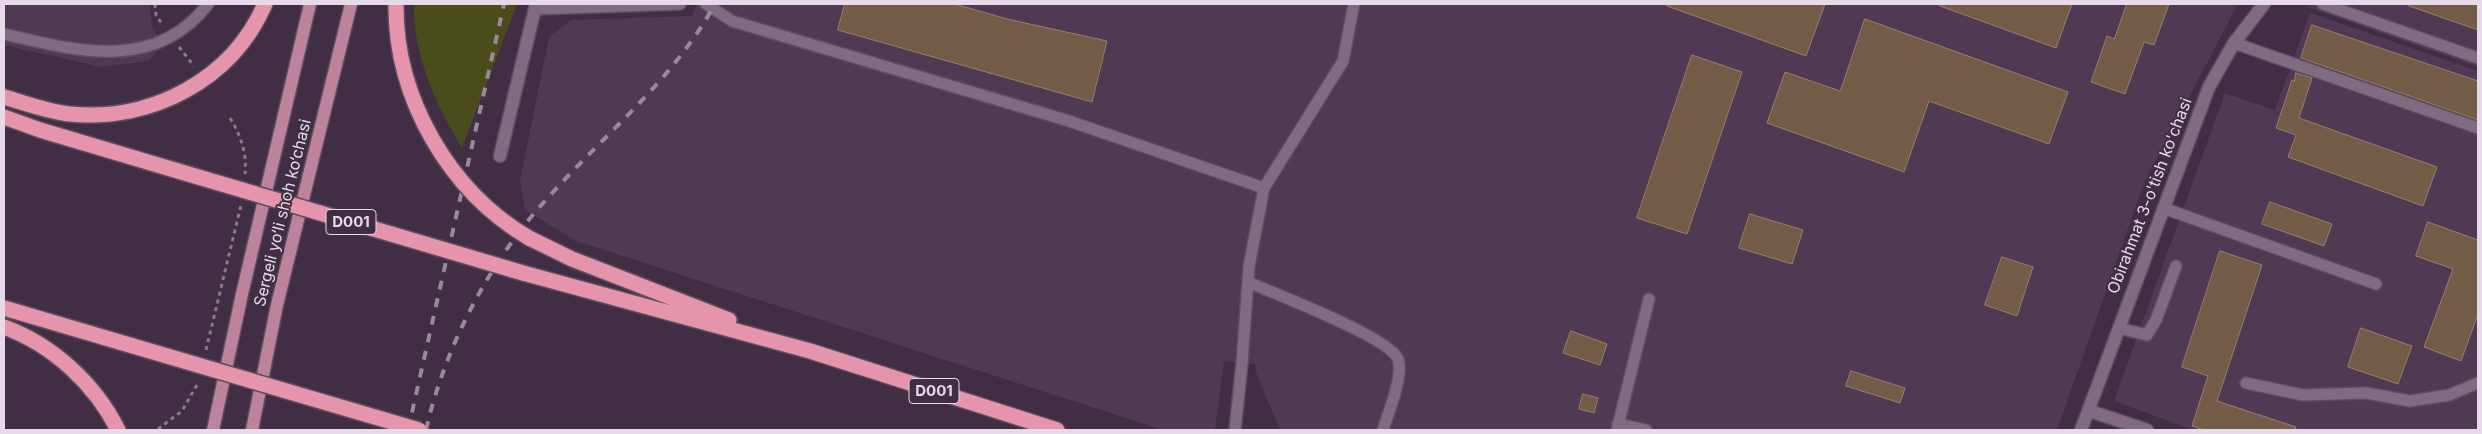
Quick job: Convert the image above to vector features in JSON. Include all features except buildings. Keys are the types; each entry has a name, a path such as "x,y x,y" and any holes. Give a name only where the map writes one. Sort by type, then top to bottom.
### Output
{"highway":[{"path":"4,97 51,111 87,115 125,113 162,102 198,83 227,60 251,30 265,4"},
{"path":"396,4 398,44 404,71 418,112 452,168 476,198 508,225 529,238 604,272 810,351"},
{"name":"D001","path":"4,117 40,130 523,273 810,351 1057,430"},
{"path":"4,308 419,430"},
{"path":"4,327 47,349 70,367 91,389 118,430"}],"main road":[{"name":"Sergeli yo‘li shoh ko‘chasi","path":"213,430 242,294 310,4"},
{"name":"Sergeli yo‘li shoh ko‘chasi","path":"252,430 277,305 351,4"}],"street":[{"name":"Obirahmat 3-o'tish ko'chasi","path":"2082,430 2209,87 2234,43 2264,4"},
{"path":"500,156 535,6"},
{"path":"2090,411 2147,430"},
{"name":"Obirahmat 3-o'tish ko'chasi","path":"2090,411 2091,430"}],"lane":[{"path":"4,34 50,45 95,51 113,52 143,49 171,36 196,18 208,4"},
{"path":"535,6 680,4"},
{"path":"706,4 732,21 1069,121 1264,188"},
{"path":"1235,430 1249,266 1264,188 1343,61 1354,4"},
{"path":"2324,4 2478,58"},
{"path":"2234,43 2478,128"},
{"path":"2163,208 2376,284"},
{"path":"2119,328 2147,335 2156,320 2176,266"},
{"path":"1248,282 1359,331 1385,345 1398,359 1399,375 1383,430"},
{"path":"1646,430 1618,427 1649,299"},
{"path":"2246,383 2303,395 2366,393 2410,401 2449,394 2478,383"}],"path":[{"path":"230,118 241,137 245,153 245,177"},
{"path":"205,355 241,202"},
{"path":"158,429 177,416 187,405 195,392 200,374"}],"shaded area":[{"path":"4,4 149,4 153,30 165,44 148,61 101,67 4,45"},
{"path":"414,4 517,4 462,148 435,97 422,61 417,43"},
{"path":"697,4 2238,4 2144,183 2057,430 1280,430 1257,375 1255,364 1224,361 1215,430 1163,430 576,241 525,210 520,181 549,37 571,20 692,16"},
{"path":"2310,4 2478,4 2478,67 2308,7"},
{"path":"2310,13 2478,71 2478,430 2194,430 2114,401 2225,93 2275,110"}],"railway":[{"path":"408,430 504,4"},
{"path":"426,430 434,399 457,338 487,279 505,252 545,201 658,83 698,32 715,4"}]}
